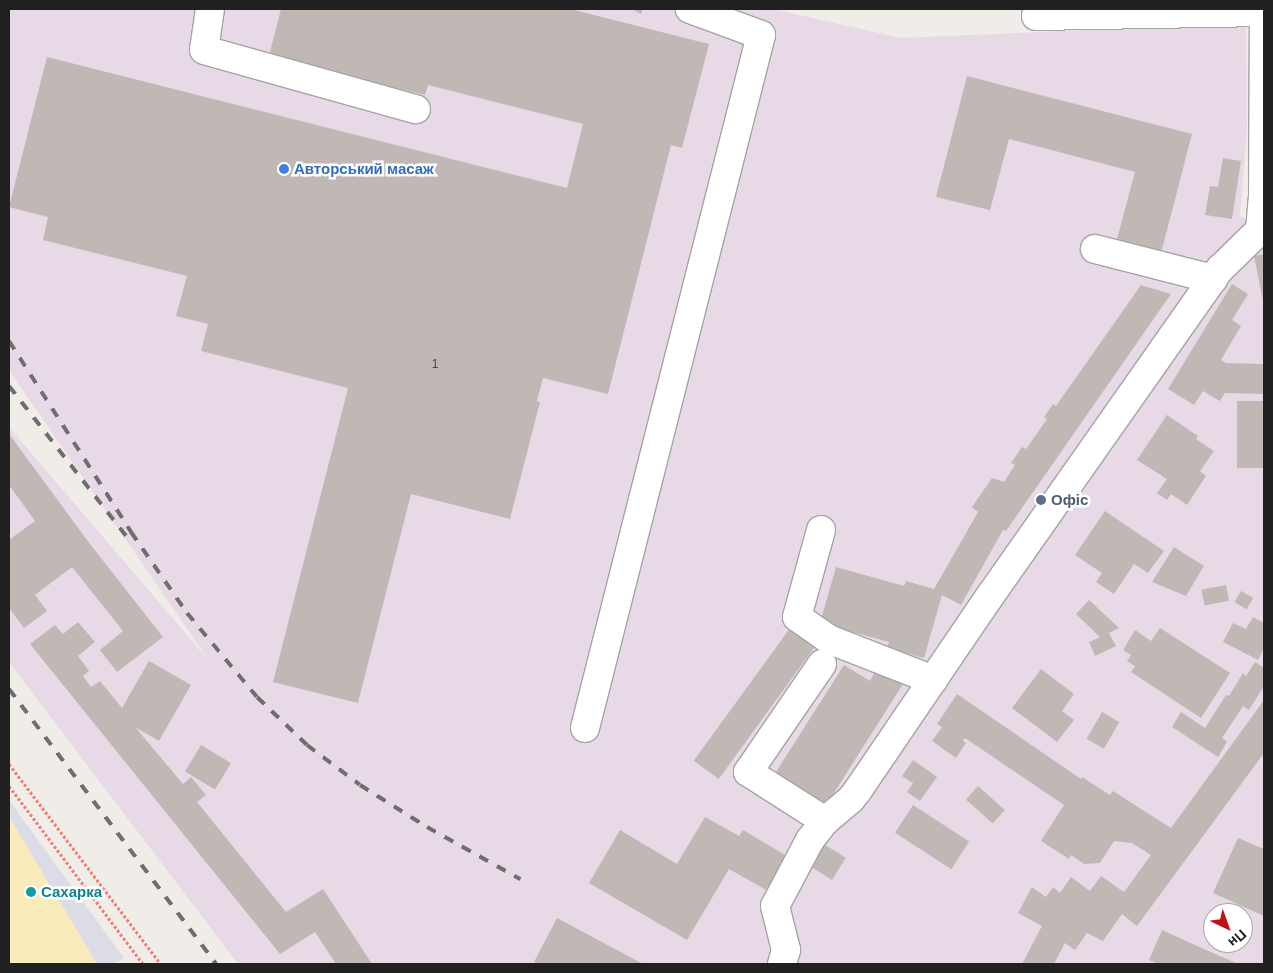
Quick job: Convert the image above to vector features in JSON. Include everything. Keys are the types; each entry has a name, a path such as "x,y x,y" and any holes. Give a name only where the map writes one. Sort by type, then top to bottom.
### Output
{"lane":[{"path":"210,9 204,50 416,109"},
{"path":"585,728 761,35 690,9"},
{"path":"1036,16 1264,12"},
{"path":"782,964 786,950 776,906 805,846 825,821 851,799 858,790 1213,279 1227,261 1260,230 1263,195 1264,25"},
{"path":"1095,249 1213,279"},
{"path":"821,530 797,617 828,640 933,680"},
{"path":"822,664 748,772 825,821"}],"path":[{"path":"9,764 161,964"},
{"path":"9,786 143,964"}],"shaded area":[{"path":"9,9 772,9 901,38 1246,23 1247,129 1240,216 1264,229 1264,964 238,964 9,662 9,427 210,662 9,370"},
{"path":"9,800 124,958 113,964 97,964 11,820"}],"sand":[{"name":"Сахарка","path":"9,816 11,820 97,964 9,964"}],"building":[{"path":"281,9 570,9 709,44 682,148 671,145 608,394 543,378 537,401 540,402 510,519 411,494 358,703 273,682 348,388 201,351 208,324 176,316 187,276 43,240 48,217 9,207 47,57 567,188 583,124 428,85 425,95 269,56"},
{"path":"632,9 643,9 641,14"},
{"path":"967,76 1192,134 1160,257 1115,246 1135,172 1009,139 990,210 936,197"},
{"path":"1223,158 1241,161 1232,219 1205,215 1210,186 1218,187"},
{"path":"1264,254 1264,301 1263,301 1254,256"},
{"path":"1232,284 1248,294 1232,320 1241,326 1221,360 1226,363 1264,364 1264,394 1225,393 1220,401 1203,391 1194,405 1168,389"},
{"path":"1141,285 1171,294 1006,531 1003,530 961,605 942,595 924,658 887,648 889,642 820,623 836,567 904,586 906,581 934,589 978,512 972,507 992,478 1004,482 1015,465 1011,463 1022,447 1026,449 1047,419 1044,417 1053,404 1056,406"},
{"path":"1237,401 1264,401 1264,468 1237,468"},
{"path":"1167,415 1198,436 1196,439 1214,451 1200,471 1206,476 1187,505 1171,494 1167,500 1157,493 1167,479 1137,460"},
{"path":"9,434 90,544 163,637 117,672 100,650 123,631 72,567 35,595 47,611 24,628 9,608 9,540 35,521 9,485"},
{"path":"1105,511 1164,551 1148,573 1134,564 1114,594 1096,582 1102,573 1075,555"},
{"path":"1174,547 1204,566 1186,596 1152,582"},
{"path":"1226,585 1229,601 1205,605 1201,590"},
{"path":"1241,591 1253,598 1247,609 1234,602"},
{"path":"1089,600 1119,628 1109,633 1116,646 1095,656 1089,642 1100,637 1076,614"},
{"path":"1253,617 1264,623 1264,648 1258,660 1223,642 1233,623 1246,629"},
{"path":"78,622 95,642 78,656 89,671 83,676 91,687 100,681 122,708 149,661 191,685 159,741 135,727 183,784 191,777 206,795 197,802 286,912 323,889 372,964 336,964 315,932 280,954 30,644 55,625 63,634"},
{"path":"793,624 818,642 719,779 694,761"},
{"path":"1160,628 1230,673 1201,718 1131,672 1135,666 1127,661 1131,655 1123,650 1135,630 1151,641"},
{"path":"1255,662 1264,668 1264,686 1249,710 1243,706 1222,738 1227,742 1218,757 1172,727 1181,712 1205,728 1226,695 1229,696 1243,673 1246,676"},
{"path":"844,665 870,681 877,668 903,684 827,804 776,772"},
{"path":"1041,669 1074,694 1062,711 1074,720 1057,742 1012,708"},
{"path":"957,694 1081,779 1082,777 1110,795 1113,791 1171,828 1264,700 1264,753 1137,926 1122,914 1103,941 1087,933 1075,950 1065,943 1054,964 1022,964 1042,926 1018,913 1032,887 1046,897 1053,887 1060,893 1071,877 1090,891 1101,876 1124,892 1151,855 1132,843 1114,841 1100,863 1084,864 1071,855 1069,859 1041,841 1064,805 965,738 963,741 966,743 956,758 932,741 942,727 937,724"},
{"path":"1102,712 1119,722 1104,749 1086,739"},
{"path":"201,745 231,763 215,790 185,772"},
{"path":"913,760 937,777 920,801 907,792 913,783 902,776"},
{"path":"978,786 1005,810 993,823 966,799"},
{"path":"913,805 969,841 951,869 895,833"},
{"path":"705,817 739,836 743,830 787,856 766,890 729,869 687,940 589,883 620,830 677,864"},
{"path":"1238,838 1264,849 1264,916 1253,911 1253,903 1235,903 1213,893"},
{"path":"822,843 846,858 832,880 808,865"},
{"path":"557,918 643,964 539,964 534,962"},
{"path":"1162,930 1203,948 1203,953 1213,953 1238,964 1159,964 1149,960"}],"railway":[{"path":"9,341 131,532 187,613 257,697 307,745 360,785 427,827 520,879"},
{"path":"9,386 126,536"},
{"path":"9,689 216,964"}],"place":[{"name":"Авторський масаж","path":"284,169"},
{"name":"Офіс","path":"1041,500"},
{"name":"Сахарка","path":"31,892"}]}
